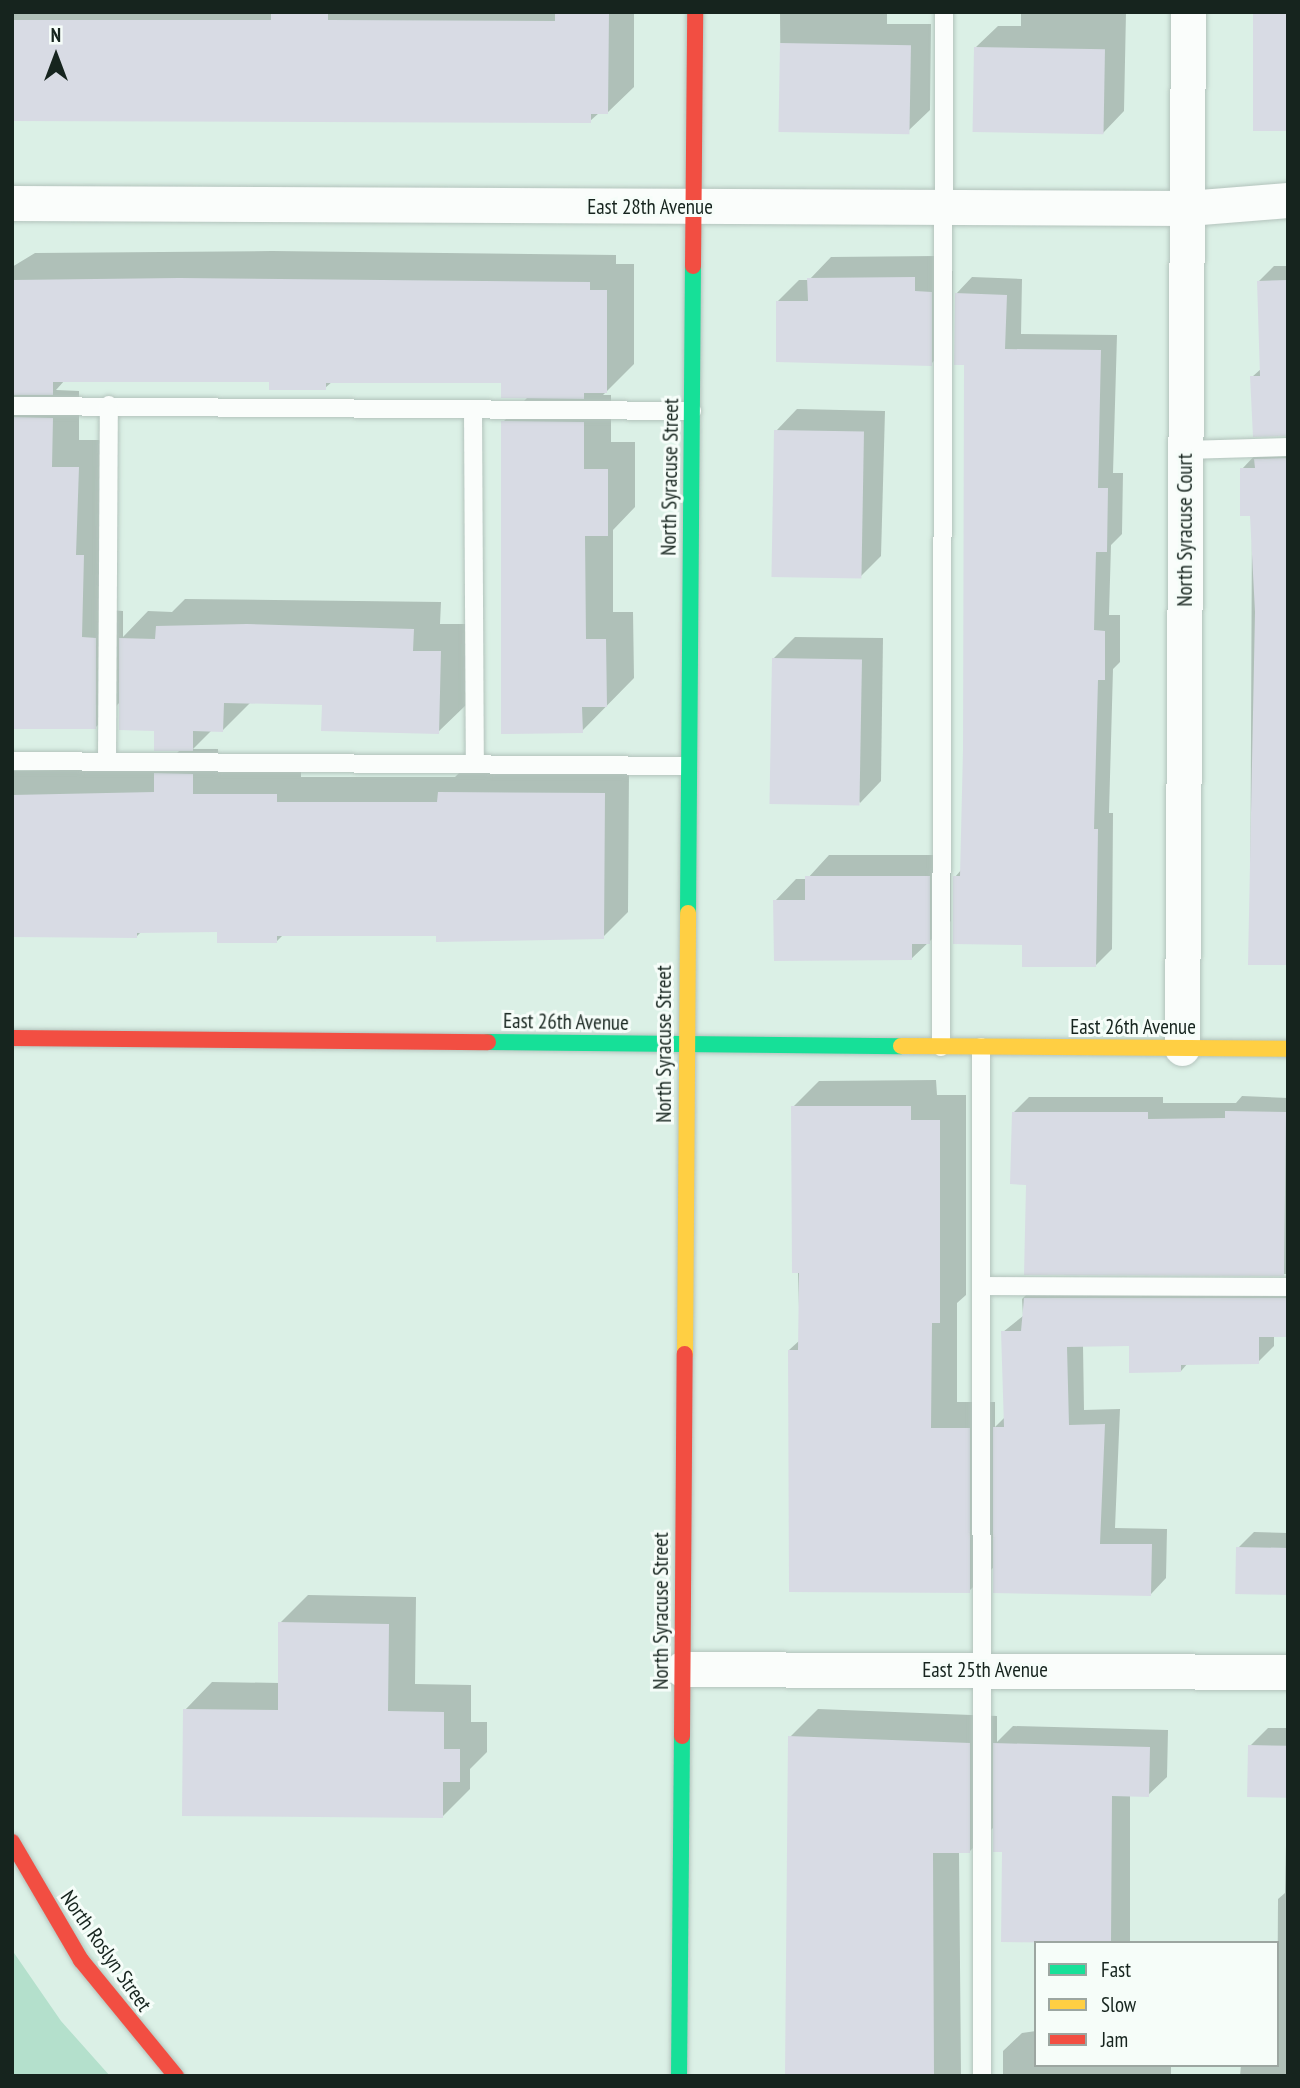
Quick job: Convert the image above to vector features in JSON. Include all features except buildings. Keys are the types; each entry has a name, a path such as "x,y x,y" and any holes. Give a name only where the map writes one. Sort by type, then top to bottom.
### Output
{"street":[{"name":"North Syracuse Street","path":"679,2076 684,1045 695,12"},
{"name":"North Syracuse Court","path":"1182,1048 1188,12"},
{"name":"East 28th Avenue","path":"12,203 1188,208 1288,200"},
{"name":"East 26th Avenue","path":"12,1038 1288,1049"},
{"name":"East 25th Avenue","path":"682,1670 1288,1672"},
{"name":"North Roslyn Street","path":"12,1842 81,1961 176,2076"}],"lane":[{"path":"941,1046 944,12"},
{"path":"107,760 109,405"},
{"path":"12,406 692,411"},
{"path":"473,409 475,763"},
{"path":"1186,450 1288,447"},
{"path":"12,761 687,766"},
{"path":"981,1046 982,2076"},
{"path":"981,1286 1288,1287"}],"green space":[{"path":"12,1950 61,2021 110,2076 12,2076"}],"traffic: fast":[{"path":"688,913 693,266"},
{"path":"488,1042 901,1046"},
{"path":"679,2076 682,1736"}],"traffic: slow":[{"path":"685,1354 688,913"},
{"path":"901,1046 1288,1049"}],"traffic: jam":[{"path":"693,266 695,12"},
{"path":"12,1038 488,1042"},
{"path":"682,1736 685,1354"},
{"path":"12,1842 81,1960 176,2076"}]}
